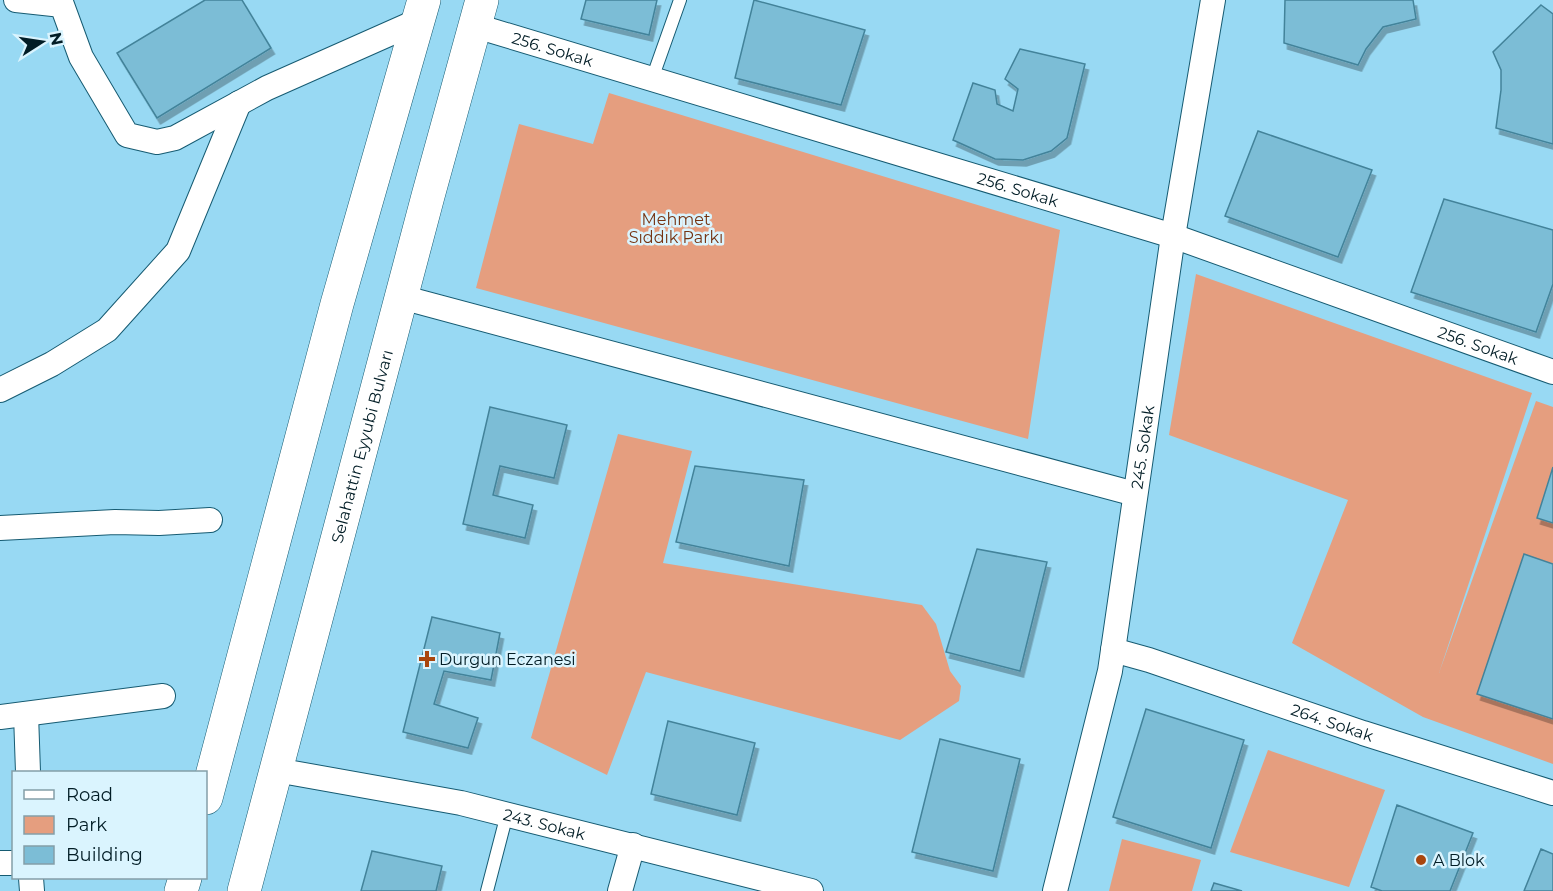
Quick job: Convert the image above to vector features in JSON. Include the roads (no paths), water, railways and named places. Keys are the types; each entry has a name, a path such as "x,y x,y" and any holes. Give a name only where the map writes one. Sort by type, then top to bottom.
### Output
{"main road":[{"path":"207,794 337,304 421,11"},
{"name":"Selahattin Eyyubi Bulvarı","path":"244,891 401,297 479,13"}],"street":[{"path":"16,0 62,3 81,57 127,135 157,142 175,138 267,88 421,11"},
{"name":"245. Sokak","path":"1055,891 1110,671 1173,236 1213,0"},
{"name":"256. Sokak","path":"479,13 652,79 1173,236 1553,372"},
{"path":"0,390 52,364 107,330 178,251 239,103"},
{"path":"401,297 1135,494"},
{"path":"0,528 210,520"},
{"name":"264. Sokak","path":"1113,650 1149,660 1374,737 1553,793"},
{"path":"0,717 163,696"},
{"path":"26,714 28,771"},
{"name":"243. Sokak","path":"276,770 461,803 811,891"},
{"path":"620,891 633,845"}],"lane":[{"path":"652,79 680,0"},
{"path":"487,891 507,814"}],"place":[{"name":"Durgun Eczanesi","path":"427,659"},
{"name":"A Blok","path":"1421,860"}],"park label":[{"name":"Mehmet Sıddık Parkı","path":"676,228"}]}
